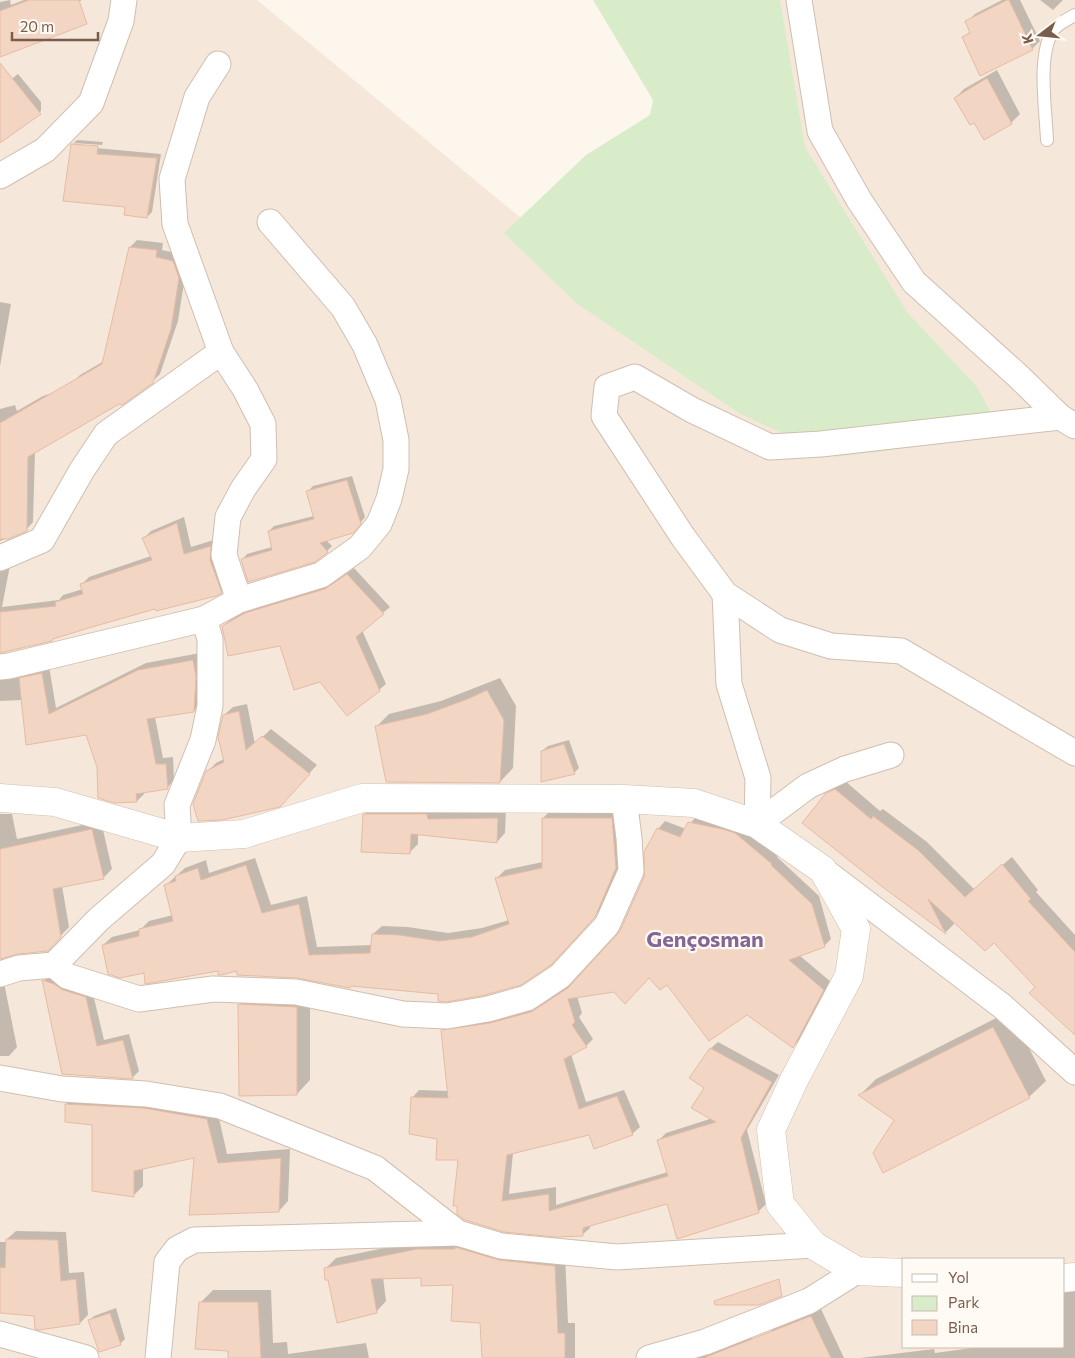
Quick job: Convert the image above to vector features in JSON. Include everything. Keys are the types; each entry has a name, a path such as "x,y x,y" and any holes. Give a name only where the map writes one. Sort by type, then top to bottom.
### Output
{"street":[{"path":"0,176 45,150 91,103 121,21 124,0"},
{"path":"799,0 820,131 859,200 914,282 1067,421"},
{"path":"218,64 197,97 172,179 175,224 221,352 245,390 263,424 264,459 243,489 228,517 224,555 239,600"},
{"path":"0,667 62,654 204,619 239,600 321,575 360,547 379,524 396,469 396,440 388,400 365,345 343,307 270,222"},
{"path":"0,558 42,540 82,470 106,434 221,352"},
{"path":"1067,421 770,447 692,410 635,377 607,387 604,416 684,538 725,594 780,630 831,646 901,652 1075,753"},
{"path":"725,594 729,684 758,778 756,824"},
{"path":"0,974 19,968 54,965 99,920 164,864 178,838 177,805 203,740 210,706 210,639 204,619"},
{"path":"756,824 808,786 845,769 892,755"},
{"path":"0,798 55,802 178,838 244,834 362,798 624,799 694,803 756,824 823,870 1002,1006 1075,1072"},
{"path":"54,965 67,976 139,999 213,989 296,992 403,1014 447,1016 488,1009 527,998 560,976 607,925 631,871 624,799"},
{"path":"823,870 856,929 849,976 770,1130 780,1204 813,1245 857,1272 902,1273"},
{"path":"0,1078 62,1089 146,1094 220,1106 375,1168 458,1233"},
{"path":"158,1358 167,1262 177,1248 194,1240 458,1233 501,1246 617,1257 813,1245"},
{"path":"649,1358 705,1342 809,1301 857,1272"},
{"path":"0,1334 86,1358"}],"lane":[{"path":"1047,140 1044,54 1046,44 1056,28 1075,16"}],"shaded area":[{"path":"0,0 257,0 717,380 753,157 739,0 1075,0 1075,1358 0,1358"}],"green space":[{"path":"593,0 780,0 805,147 907,312 977,387 1001,430 892,450 836,457 740,414 576,303 504,233 586,155 650,115 653,100"}],"building":[{"path":"29,0 79,0 87,24 0,57 0,11"},
{"path":"1009,0 1033,50 980,76 962,37 970,33 965,21"},
{"path":"0,63 41,114 0,143"},
{"path":"987,78 1012,124 984,140 974,123 970,125 954,98"},
{"path":"71,144 98,146 97,154 157,158 147,218 124,215 125,207 63,201"},
{"path":"129,247 157,250 156,257 173,261 179,278 171,329 153,383 122,405 119,404 28,457 27,531 8,539 0,539 0,423 102,364"},
{"path":"347,480 361,524 353,533 320,543 328,552 315,562 248,582 241,559 272,550 268,531 314,519 306,491"},
{"path":"177,523 184,554 211,546 210,560 222,593 156,611 155,609 53,639 52,641 0,653 0,612 56,606 55,602 83,594 80,584 152,560 142,538"},
{"path":"347,574 384,614 356,637 380,691 347,716 320,682 294,690 280,646 228,656 222,626 245,613 325,589"},
{"path":"193,660 196,676 194,712 147,719 156,764 166,764 168,789 136,794 137,802 114,803 98,798 97,767 86,735 26,745 19,678 42,673 49,714 138,670"},
{"path":"487,690 504,720 500,783 386,782 375,726 427,714"},
{"path":"239,711 246,750 262,736 310,774 280,807 222,820 198,821 193,804 206,771 224,762 218,737 223,715"},
{"path":"564,744 575,774 541,782 541,751"},
{"path":"835,789 871,819 873,816 918,850 965,897 1002,864 1031,899 1028,901 1075,952 1075,1035 1029,993 1035,987 994,943 985,951 928,899 946,934 802,823 826,793"},
{"path":"363,814 427,814 428,819 498,818 497,843 411,834 410,854 361,852"},
{"path":"542,818 612,818 616,868 595,917 551,965 521,985 485,995 446,1002 438,1001 438,994 351,986 350,988 297,978 237,975 237,971 218,975 218,971 145,984 144,973 120,978 108,974 102,945 139,936 139,929 173,921 164,885 176,881 175,876 198,868 201,880 246,865 262,913 299,904 309,955 370,953 372,934 399,935 439,941 472,937 509,924 495,878 542,868"},
{"path":"688,822 735,833 772,864 812,904 825,947 789,960 824,990 793,1048 747,1015 709,1041 667,985 660,990 649,978 625,1004 614,992 568,999 575,1022 572,1025 587,1047 564,1059 579,1109 617,1096 633,1135 594,1149 589,1135 507,1155 502,1201 549,1194 549,1211 668,1176 657,1140 716,1122 691,1108 704,1088 689,1078 710,1048 772,1082 741,1138 759,1213 677,1239 667,1204 583,1228 583,1236 557,1237 504,1232 465,1220 457,1214 457,1206 453,1206 458,1160 436,1160 437,1139 409,1134 411,1097 448,1098 441,1030 490,1023 531,1012 568,988 620,931 644,877 644,852 657,828 680,837"},
{"path":"92,829 104,879 53,889 61,937 48,951 18,954 0,959 0,849"},
{"path":"42,980 54,984 63,990 86,997 97,1046 123,1040 133,1079 62,1074"},
{"path":"238,1004 297,1007 297,1095 239,1096"},
{"path":"993,1027 1030,1098 883,1173 873,1153 894,1120 858,1095"},
{"path":"65,1104 143,1108 207,1119 218,1163 281,1158 279,1212 189,1215 194,1158 134,1171 134,1197 92,1191 92,1125 65,1122"},
{"path":"6,1239 58,1240 61,1281 76,1279 80,1324 39,1330 35,1329 34,1316 0,1313 0,1267 5,1268"},
{"path":"455,1247 499,1260 555,1266 558,1333 565,1333 565,1358 482,1358 480,1323 451,1321 453,1285 421,1286 421,1278 371,1279 377,1313 337,1323 328,1280 325,1280 324,1268 417,1249 455,1249"},
{"path":"779,1279 782,1296 759,1305 715,1305 714,1301"},
{"path":"199,1302 258,1302 261,1358 228,1358 228,1351 195,1349"},
{"path":"110,1313 121,1345 99,1352 88,1320"},
{"path":"811,1316 831,1358 706,1358 706,1357"}],"district":[{"name":"Gençosman","path":"705,939"}]}
